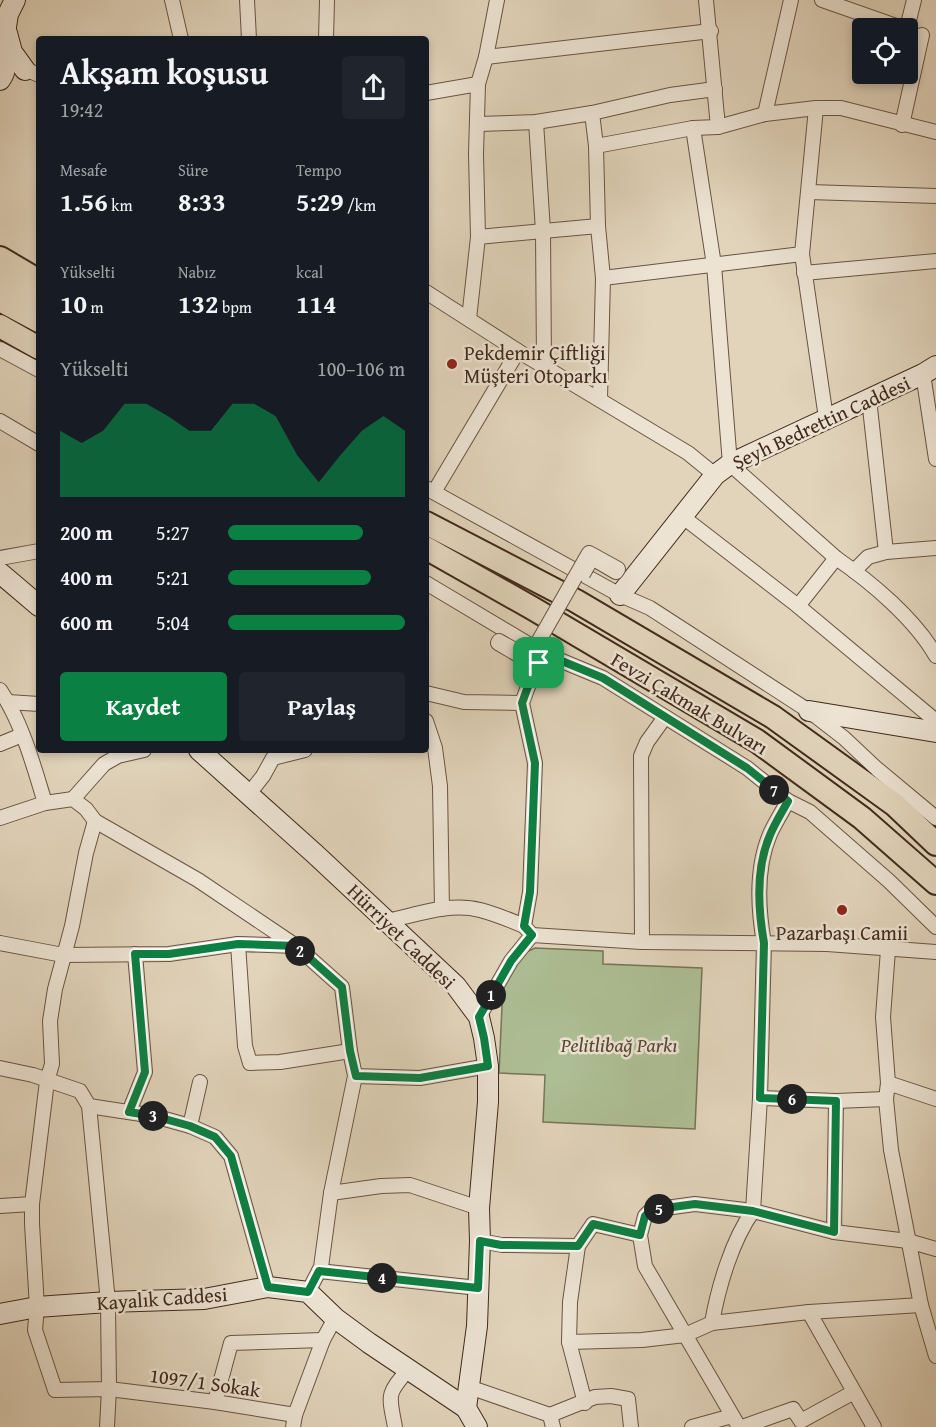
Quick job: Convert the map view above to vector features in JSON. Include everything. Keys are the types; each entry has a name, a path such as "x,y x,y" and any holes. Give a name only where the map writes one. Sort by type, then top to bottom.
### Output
{"main road":[{"path":"0,258 36,279"},
{"path":"0,278 36,297"},
{"path":"0,300 36,319"},
{"path":"0,326 36,346"},
{"name":"Fevzi Çakmak Bulvarı","path":"429,525 576,601 773,717 895,805 936,844"},
{"name":"Fevzi Çakmak Bulvarı","path":"429,550 757,741 862,818 936,883"},
{"path":"429,556 454,564"}],"street":[{"path":"172,0 180,36"},
{"path":"248,0 249,36"},
{"path":"326,36 327,0"},
{"path":"470,319 478,237 476,154 478,84 498,0"},
{"path":"706,0 711,31 718,127"},
{"path":"765,114 791,0"},
{"path":"822,0 873,18"},
{"path":"910,18 914,0"},
{"path":"0,81 6,67 2,53 7,16"},
{"path":"7,16 12,52 31,73"},
{"path":"486,57 711,31"},
{"path":"902,125 929,37"},
{"path":"2,53 31,73"},
{"path":"0,81 31,73"},
{"path":"429,92 478,84"},
{"path":"478,123 536,122 670,95 715,89"},
{"path":"816,108 802,254 826,418"},
{"path":"596,146 693,128 718,127 765,114 816,108 841,108 936,132"},
{"path":"592,112 603,278 600,399"},
{"path":"536,122 543,231 544,365"},
{"path":"693,128 714,265 722,469"},
{"path":"809,192 936,196"},
{"path":"478,237 598,226"},
{"path":"603,278 802,254"},
{"path":"804,273 936,261"},
{"path":"429,294 518,351 688,453 722,469 854,571 894,606 927,640 936,656"},
{"path":"0,349 36,368"},
{"path":"518,351 430,490 620,595 650,608 809,711 844,738 936,818"},
{"path":"930,370 936,459"},
{"name":"Şeyh Bedrettin Caddesi","path":"620,595 722,469 930,370"},
{"path":"869,399 886,552"},
{"path":"0,421 36,442"},
{"path":"683,517 798,606 936,721"},
{"path":"854,571 868,557 886,552 936,548"},
{"path":"0,558 36,552"},
{"path":"542,658 527,660 498,644 499,641 529,658 589,553 618,569 616,572 592,558 583,574"},
{"path":"798,606 836,558"},
{"path":"0,573 36,603"},
{"path":"429,585 542,658 603,678 747,768 788,801 810,812 936,927"},
{"path":"479,1017 528,930 535,763 522,703 533,673 542,658"},
{"path":"429,694 464,702 522,703"},
{"path":"4,696 36,703"},
{"path":"4,696 22,735 45,803"},
{"path":"809,711 936,732"},
{"path":"642,942 641,756 647,742 665,717"},
{"path":"0,744 22,735"},
{"path":"430,748 440,786 442,909"},
{"path":"0,818 45,803 73,799 104,764 117,756 130,753"},
{"name":"Hürriyet Caddesi","path":"202,753 456,986 479,1017 488,1066 488,1102 479,1208 477,1326 466,1408"},
{"path":"248,795 273,758 293,753"},
{"path":"73,799 86,809 95,821 198,880 296,946 342,987 350,1051 356,1076 331,1193 319,1271 308,1292 335,1318 466,1408 477,1427"},
{"path":"712,1323 716,1301 742,1226 753,1211 760,1098 764,943 760,921 761,868 769,836 788,801"},
{"path":"37,1307 32,1204 47,1081 52,1064 50,1021 63,955 72,926 86,853 95,821"},
{"path":"387,921 442,909 478,909 528,930 642,942 827,944 936,952"},
{"path":"0,943 63,955 169,954 238,944 296,946"},
{"path":"238,944 244,1046 250,1063 280,1062 350,1051"},
{"path":"888,950 883,1017 888,1083 886,1099 891,1150 921,1305 936,1356"},
{"path":"129,1112 145,1072 135,954"},
{"path":"356,1076 420,1078 488,1066"},
{"path":"0,1068 33,1075 80,1091 89,1106 108,1302 111,1423"},
{"path":"190,1126 200,1082"},
{"path":"888,1083 936,1099"},
{"path":"760,1098 836,1101 886,1099"},
{"path":"834,1232 836,1101"},
{"path":"89,1106 154,1116 190,1126 215,1137 231,1156 268,1287"},
{"path":"331,1193 381,1186 410,1185 479,1208"},
{"path":"0,1206 32,1204"},
{"path":"738,1423 645,1266 640,1235 645,1216 651,1210 695,1204 753,1211 834,1232 908,1241 936,1249"},
{"path":"585,1403 569,1342 570,1302 578,1246 593,1224 640,1235"},
{"path":"480,1241 501,1245 578,1246"},
{"path":"319,1271 478,1288"},
{"name":"Kayalık Caddesi","path":"0,1314 37,1307 204,1299 268,1287 308,1292"},
{"path":"569,1342 642,1340 685,1335 712,1323 809,1312 921,1305"},
{"name":"1097/1 Sokak","path":"37,1307 36,1330 55,1390 109,1389 215,1402 294,1421"},
{"path":"809,1312 874,1427"},
{"path":"294,1421 323,1340 335,1318"},
{"path":"215,1402 231,1343 323,1340"},
{"path":"395,1427 390,1401 393,1388 408,1370"},
{"path":"469,1387 551,1421 595,1397 611,1396 628,1399 631,1427"},
{"path":"692,1427 738,1423 793,1409 801,1421 854,1392"}],"green space":[{"name":"Pelitlibağ Parkı","path":"535,948 603,951 603,964 702,968 695,1129 543,1122 545,1075 499,1073 503,984 522,954"}],"place":[{"name":"Pekdemir Çiftliği Müşteri Otoparkı","path":"452,364"},
{"name":"Pazarbaşı Camii","path":"842,910"}],"route":[{"path":"545,654 603,678 747,768 788,801 769,836 761,868 760,921 764,943 760,1098 836,1101 834,1232 753,1211 695,1204 651,1210 645,1216 640,1235 593,1224 578,1246 501,1245 480,1241 478,1288 319,1271 308,1292 268,1287 231,1156 215,1137 190,1126 129,1112 145,1072 135,954 169,954 238,944 296,946 342,987 350,1051 356,1076 420,1078 488,1066 479,1017 511,961 532,935 524,926 530,892 535,763 522,703 539,663 545,654"}]}
